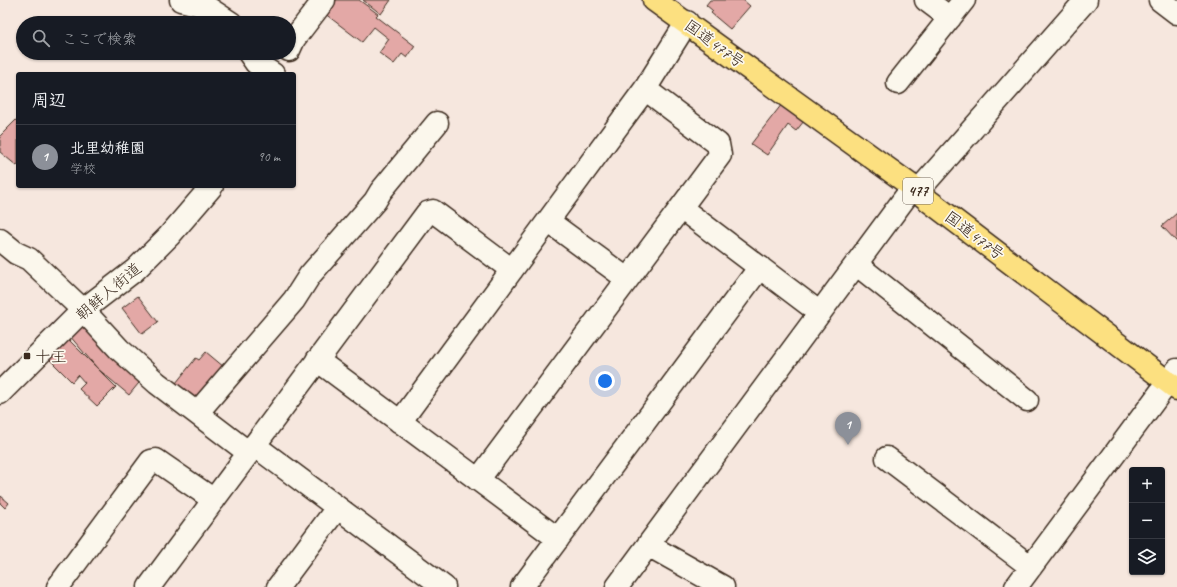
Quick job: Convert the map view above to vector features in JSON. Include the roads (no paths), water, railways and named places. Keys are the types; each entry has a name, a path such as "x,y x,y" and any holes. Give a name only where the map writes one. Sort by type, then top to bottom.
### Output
{"highway":[{"name":"国道477号","path":"654,0 687,22 916,189 1174,380"}],"street":[{"path":"181,0 205,6 220,16"},
{"path":"296,37 324,0"},
{"path":"926,0 950,18"},
{"path":"898,84 964,0"},
{"path":"617,587 856,264 916,189 1086,0"},
{"path":"1160,0 1177,12"},
{"path":"400,422 645,89 687,22"},
{"path":"254,60 270,72"},
{"path":"279,72 285,60"},
{"path":"478,480 720,155 718,144 645,89"},
{"path":"197,413 294,300 310,275 375,201 380,192 437,123"},
{"name":"朝鮮人街道","path":"0,393 83,310 135,270 169,236 210,188"},
{"path":"681,208 820,313"},
{"path":"149,587 427,213 433,211 512,270"},
{"path":"548,220 627,279"},
{"path":"0,240 16,253 29,259 83,310 119,349 157,383 197,413 337,508 444,587"},
{"path":"856,264 1026,400"},
{"path":"522,587 760,267"},
{"path":"317,360 558,539"},
{"path":"1016,587 1174,380"},
{"path":"887,458 1031,567"},
{"path":"58,587 151,462 156,460 214,500"},
{"path":"278,587 337,508"},
{"path":"648,545 699,582 723,587"}],"place":[{"name":"十王","path":"27,356"},
{"name":"北里幼稚園","path":"848,445"}]}
